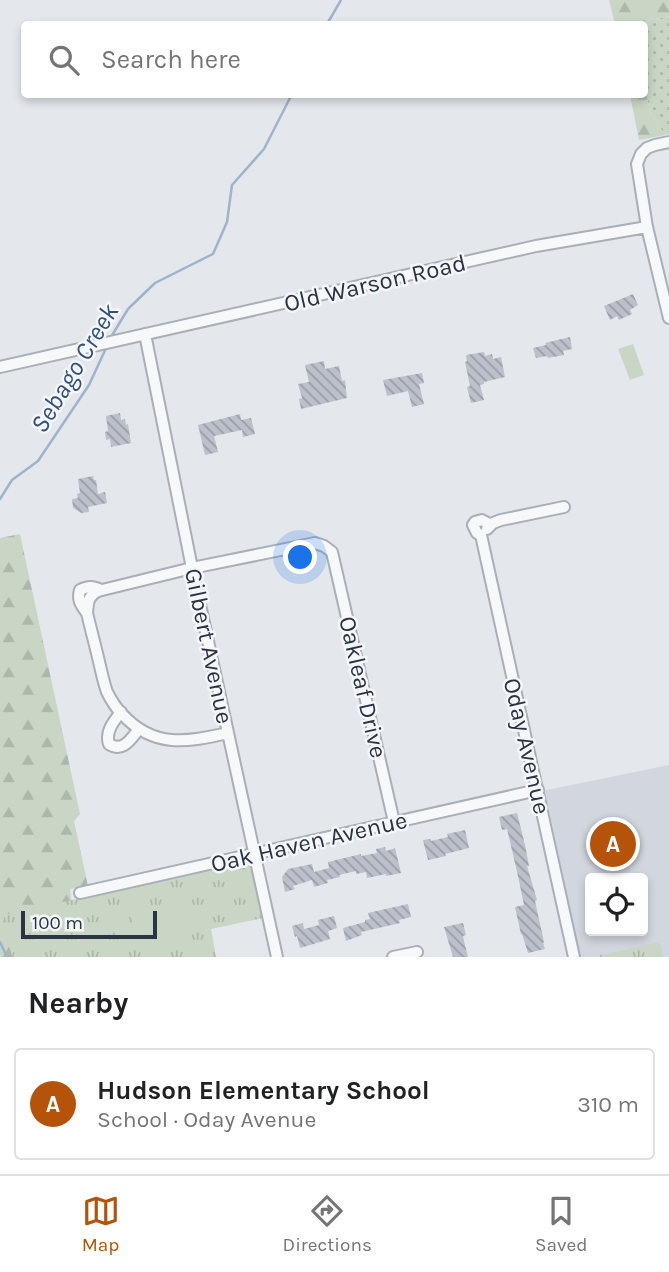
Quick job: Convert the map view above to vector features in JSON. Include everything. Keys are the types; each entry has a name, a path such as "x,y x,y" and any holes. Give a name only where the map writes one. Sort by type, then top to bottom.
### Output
{"street":[{"path":"669,142 647,148 637,164 647,226 669,318"},
{"name":"Old Warson Road","path":"0,366 536,246 647,226"},
{"name":"Gilbert Avenue","path":"145,334 192,568 277,957"},
{"name":"Oday Avenue","path":"564,507 500,520 481,535 574,957"},
{"name":"Oakleaf Drive","path":"192,568 315,543 332,552 394,822"},
{"path":"192,568 99,590 88,586 80,590 78,597 87,613 107,691 129,722 147,735 181,741 228,733"},
{"path":"121,712 109,729 106,737 108,744 114,748 121,747 129,742 139,729"},
{"name":"Oak Haven Avenue","path":"80,893 538,790"},
{"path":"393,957 417,952"}],"shaded area":[{"path":"669,765 669,957 580,957 549,809 542,791"}],"green space":[{"path":"609,0 669,0 669,16 646,21 614,21"},
{"path":"669,16 669,134 665,135 650,112 647,98 646,21"},
{"path":"631,98 647,98 650,112 665,135 639,140"},
{"path":"633,344 644,375 630,380 618,349"},
{"path":"20,534 80,814 74,821 88,886 70,889 72,908 47,957 0,955 0,538"},
{"path":"243,863 252,868 263,918 211,929 216,957 12,957 3,915"},
{"path":"182,902 189,934 174,937 167,906"},
{"path":"164,907 171,938 156,942 149,910"},
{"path":"146,910 153,942 139,946 132,914"},
{"path":"128,914 135,946 121,949 114,918"},
{"path":"660,942 663,957 600,957 600,955"}],"building":[{"path":"633,294 638,305 630,310 632,314 619,320 617,316 610,320 604,306"},
{"path":"570,337 572,349 563,351 564,355 536,358 533,348"},
{"path":"484,352 485,356 492,354 493,359 501,357 505,377 480,385 484,400 471,403 467,387 470,386 466,355"},
{"path":"324,361 325,369 339,366 342,381 345,380 347,398 301,409 299,399 302,398 298,384 309,382 305,365"},
{"path":"422,373 424,383 419,384 424,404 412,407 408,391 387,396 383,380"},
{"path":"120,413 121,420 125,419 126,425 128,424 131,443 111,447 110,439 106,440 106,416"},
{"path":"240,414 241,420 251,418 255,434 243,437 242,430 214,436 218,452 205,455 198,425"},
{"path":"93,476 98,494 105,492 107,503 88,507 89,512 81,513 73,508 72,499 78,498 77,494 80,493 78,479"},
{"path":"517,813 545,949 528,953 515,907 524,905 518,876 507,829 502,830 499,817"},
{"path":"465,830 469,848 428,860 423,840 448,837 447,834"},
{"path":"385,847 386,851 395,848 401,873 367,878 366,872 356,874 356,871 339,875 340,877 327,880 328,883 314,887 312,880 293,886 295,889 285,892 282,877 288,869 312,864 314,872 329,868 328,862 377,853 376,849"},
{"path":"408,904 411,917 399,920 400,923 361,932 362,935 346,941 343,928 370,919 368,913"},
{"path":"334,916 337,928 328,931 330,939 300,948 292,926 303,923 304,929 319,925 318,920"},
{"path":"463,923 468,957 453,957 444,927"}],"waterway":[{"name":"Sebago Creek","path":"329,21 341,0"},
{"name":"Sebago Creek","path":"111,337 128,309 155,283 213,254 227,222 232,185 264,149 290,98"},
{"name":"Sebago Creek","path":"0,499 12,480 38,461 89,385 107,346"},
{"path":"0,942 7,957"}],"place":[{"name":"Hudson Elementary School","path":"613,844"}]}
